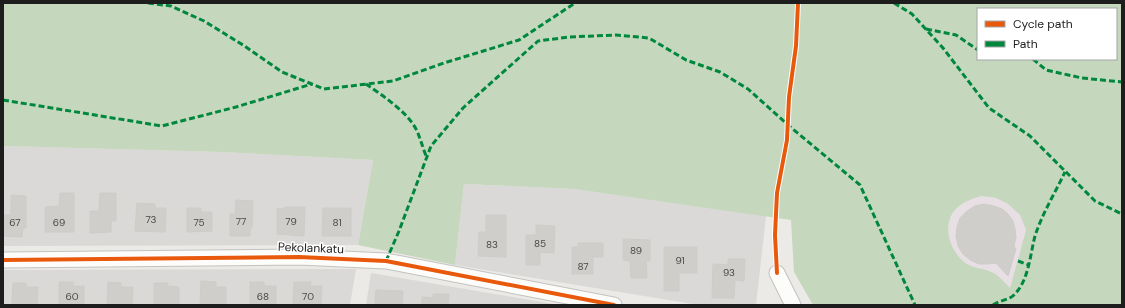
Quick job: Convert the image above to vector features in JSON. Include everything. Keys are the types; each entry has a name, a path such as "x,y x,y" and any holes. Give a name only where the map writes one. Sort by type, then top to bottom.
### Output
{"street":[{"name":"Pekolankatu","path":"3,260 299,257 386,261 614,305"},
{"path":"777,273 793,305"}],"path":[{"path":"777,273 775,235 777,193 787,140 789,97 796,46 798,3"}],"shaded area":[{"path":"3,146 221,152 373,160 358,245 3,246"},
{"path":"464,184 574,189 766,216 756,305 699,305 455,265"},
{"path":"981,196 996,198 1008,204 1020,215 1026,230 1010,288 993,272 979,269 964,263 953,251 949,237 949,222 956,209 967,201"},
{"path":"356,269 350,305 3,305 3,270"},
{"path":"371,273 560,305 366,305"}],"green space":[{"path":"3,3 1122,3 1122,305 813,305 794,272 791,220 574,189 464,184 455,265 358,245 373,160 221,152 3,146","holes":["981,196 996,198 1008,204 1020,215 1026,230 1010,288 994,273 966,264 954,250 949,236 949,222 956,209 962,204"]}],"building":[{"path":"60,193 74,193 74,232 45,232 45,207 59,206"},
{"path":"100,193 116,193 116,221 111,221 111,232 90,233 90,211 99,211"},
{"path":"11,195 26,196 26,228 23,228 22,237 3,236 3,215 11,215"},
{"path":"236,200 253,201 252,228 250,228 250,236 230,236 230,214 235,214"},
{"path":"137,203 155,204 155,208 166,208 165,232 135,231"},
{"path":"984,204 1002,209 1013,221 1016,237 1014,246 1016,249 1008,276 996,263 979,264 970,260 963,254 958,246 956,236 960,218 975,206"},
{"path":"285,207 305,207 304,236 277,234 277,209"},
{"path":"187,208 201,208 201,212 212,212 212,231 187,232"},
{"path":"323,208 351,208 351,236 322,236"},
{"path":"486,215 506,215 506,257 478,256 479,232 486,232"},
{"path":"536,225 555,226 554,253 540,252 540,265 526,265 526,235 536,235"},
{"path":"623,239 650,240 650,261 646,261 647,278 631,278 630,261 623,260"},
{"path":"578,243 603,243 603,257 593,257 593,274 572,274 572,247 578,247"},
{"path":"664,247 697,247 697,273 679,273 679,291 664,291"},
{"path":"728,259 745,259 744,281 735,280 734,298 712,298 713,264 728,265"},
{"path":"201,281 216,282 216,287 226,287 226,305 200,305"},
{"path":"59,282 73,282 73,286 84,286 84,305 59,305"},
{"path":"108,282 121,283 121,287 133,287 132,305 107,305"},
{"path":"250,282 264,282 264,286 276,286 276,305 250,305"},
{"path":"294,282 311,282 310,286 322,286 321,305 293,305"},
{"path":"13,283 26,283 26,287 38,287 37,305 12,305"},
{"path":"154,283 168,283 167,286 179,287 179,305 154,305"},
{"path":"376,290 403,291 402,305 375,305"},
{"path":"433,294 449,294 448,305 422,305 422,297 433,298"}],"marked path":[{"path":"148,3 171,6 204,21 243,45 282,72 324,89 393,81 444,63 519,40 575,3"},
{"path":"894,3 912,14 943,48 989,108 1030,136 1095,201 1122,214"},
{"path":"926,29 956,35 977,49"},
{"path":"386,261 431,146 463,108 538,41 569,37 616,35 649,38 686,60 720,72 748,89 788,125 860,185 915,305"},
{"path":"1034,60 1046,70 1082,78 1122,82"},
{"path":"3,100 162,126 236,107 312,84"},
{"path":"366,84 408,117 417,131 427,158"},
{"path":"993,305 1013,296 1020,288 1026,274 1038,228 1065,172"},
{"path":"1018,261 1029,265"}],"cycle path":[{"path":"777,273 775,235 777,193 787,140 789,97 796,46 798,3"},
{"path":"3,260 299,257 386,261 614,305"}]}
